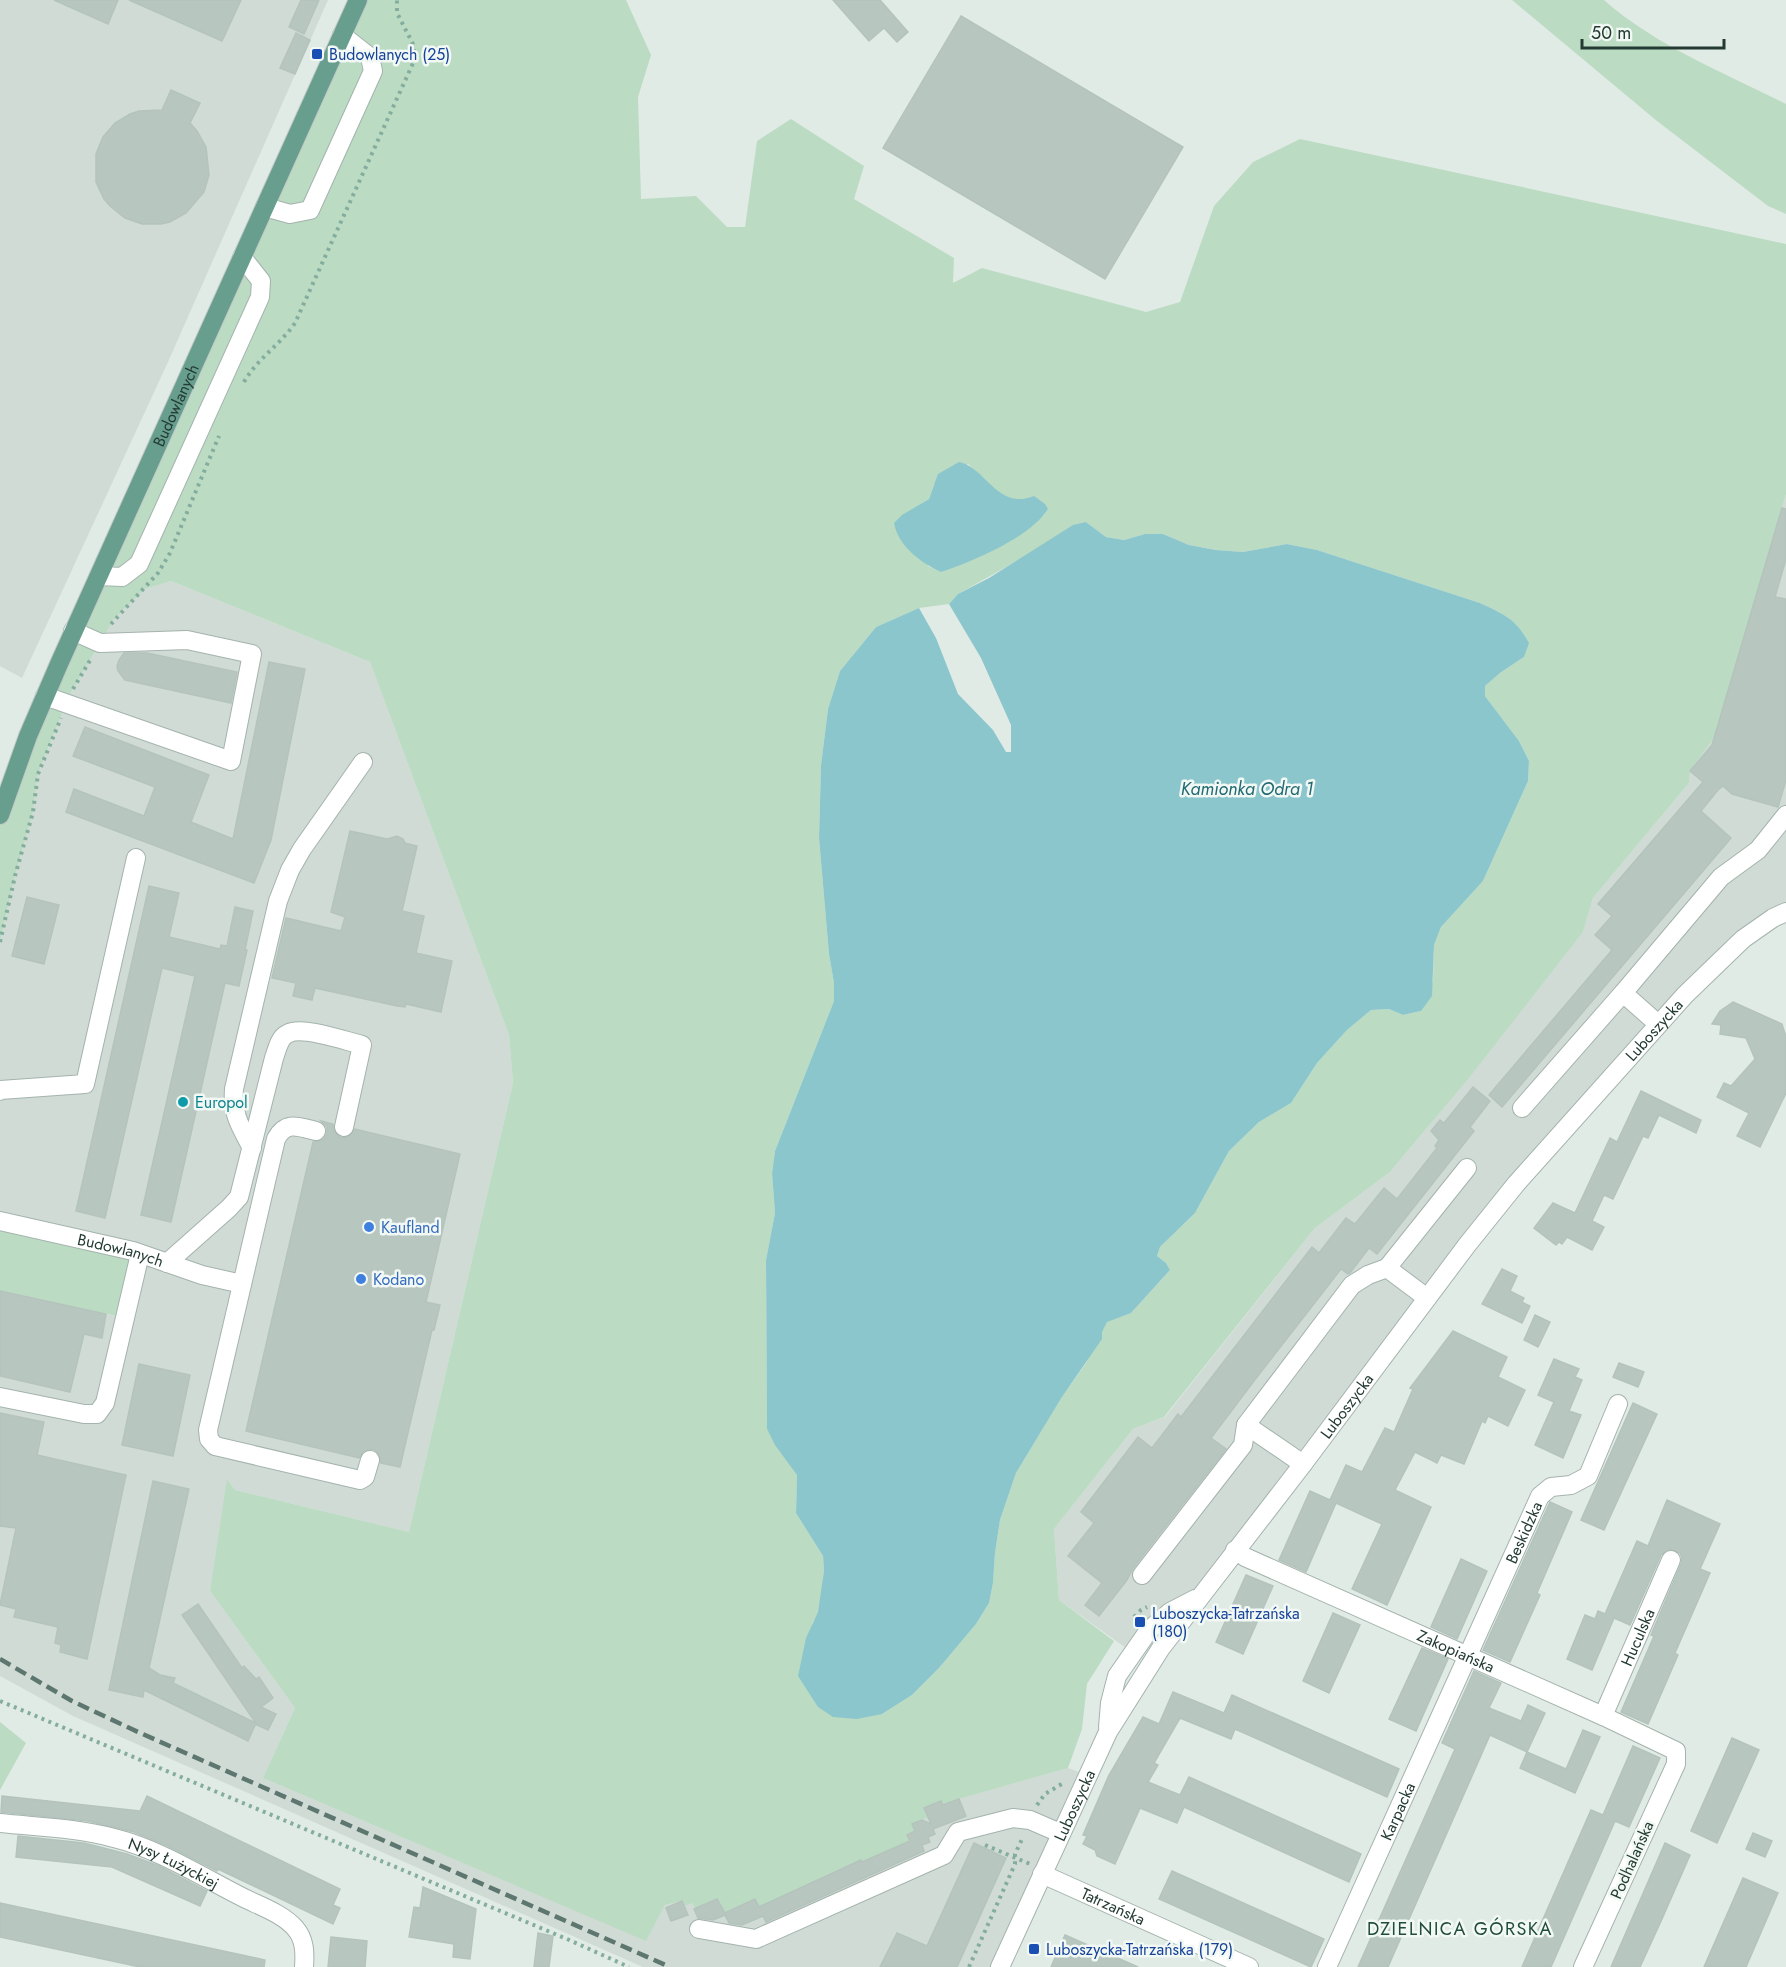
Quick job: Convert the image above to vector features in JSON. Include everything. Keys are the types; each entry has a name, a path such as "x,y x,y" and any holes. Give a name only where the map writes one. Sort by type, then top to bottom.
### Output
{"main road":[{"name":"Budowlanych","path":"0,816 28,736 73,631 358,0"}],"street":[{"path":"265,207 290,214 310,210 373,71 370,57 342,35"},
{"path":"99,576 122,577 139,564 260,297 261,281 242,257"},
{"path":"45,696 231,761 252,654 187,640 100,643 73,631"},
{"path":"252,1148 235,1117 234,1089 278,901 290,870 302,849 363,762"},
{"path":"1522,1108 1721,877 1758,850 1786,815"},
{"path":"0,1091 85,1084 136,858"},
{"name":"Luboszycka","path":"1000,1967 1036,1869 1060,1833 1108,1732 1161,1648 1516,1184 1685,994 1743,939 1773,918 1786,912"},
{"path":"1623,993 1658,1024"},
{"path":"166,1263 239,1197 279,1042 285,1034 294,1031 306,1032 362,1045 344,1127"},
{"path":"316,1131 287,1126 281,1130 276,1139 208,1430 209,1439 215,1446 360,1480 365,1477 370,1460"},
{"path":"1142,1575 1243,1445 1246,1425 1352,1285 1368,1275 1388,1268 1467,1168"},
{"name":"Budowlanych","path":"0,1221 140,1254 202,1275 242,1284"},
{"path":"0,1397 84,1414 97,1414 105,1402 140,1254"},
{"path":"1388,1268 1427,1298"},
{"name":"Beskidzka","path":"1467,1656 1540,1496 1551,1487 1571,1485 1588,1476 1618,1404"},
{"path":"1246,1425 1303,1464"},
{"name":"Zakopiańska","path":"1235,1550 1245,1557 1604,1716 1676,1751"},
{"name":"Huculska","path":"1604,1716 1671,1560"},
{"name":"Karpacka","path":"1327,1967 1467,1656"},
{"name":"Podhalańska","path":"1583,1967 1676,1764 1676,1751"},
{"path":"699,1929 756,1940 944,1856 958,1832 1013,1818 1030,1820 1060,1833"},
{"name":"Nysy Łużyckiej","path":"0,1823 111,1837 130,1842 175,1863 286,1920 301,1936 304,1946 304,1967"},
{"name":"Tatrzańska","path":"1036,1869 1249,1967"}],"path":[{"path":"240,389 258,361 286,337 295,323 414,61 414,46 397,13 397,0"},
{"path":"0,942 33,812 38,774 67,704 114,619 145,589 170,553 224,425"},
{"path":"0,1701 629,1967"},
{"path":"969,1967 1015,1864 1015,1858 1030,1820 1042,1796 1064,1784 1068,1778"},
{"path":"958,1832 1036,1869"}],"shaded area":[{"path":"0,0 328,0 168,362 22,678 0,666"},
{"path":"1786,494 1786,912 1773,918 1549,1145 1235,1550 1133,1653 1059,1600 1054,1529 1133,1429 1165,1417 1315,1228 1390,1172 1583,932 1593,898 1689,783 1690,771 1714,738"},
{"path":"171,581 370,662 509,1035 513,1083 409,1532 235,1490 228,1480 210,1591 295,1708 263,1778 646,1940 665,1905 682,1901 692,1903 695,1909 717,1899 755,1899 759,1907 907,1835 924,1808 941,1801 943,1805 1068,1768 1087,1775 1000,1967 643,1967 73,1716 0,1676 0,1291 125,1318 0,1221 0,942 33,812 38,774 69,696 114,619 145,589"}],"green space":[{"path":"358,0 626,0 651,55 638,97 641,199 696,196 727,227 745,227 757,141 791,119 864,166 854,199 954,258 953,283 982,268 1146,312 1180,302 1214,206 1253,162 1300,139 1786,244 1786,494 1714,738 1690,771 1689,783 1593,898 1583,932 1468,1079 1390,1172 1315,1228 1164,1417 1133,1429 1054,1529 1059,1600 1114,1641 1087,1684 1082,1729 1068,1768 943,1805 940,1802 924,1808 928,1817 912,1824 915,1831 907,1835 909,1841 759,1907 755,1900 725,1913 717,1899 695,1909 692,1903 684,1906 682,1901 665,1905 646,1941 263,1778 295,1708 210,1591 227,1479 235,1490 409,1532 513,1083 509,1035 370,662 171,581 145,589 114,619 69,696 38,774 33,812 0,942 0,815","holes":["968,464 989,485 1008,498 1048,509 1031,526 941,572 928,566 919,505 929,499 934,485","1086,522 1106,537 1124,540 1145,534 1163,534 1189,545 1216,550 1243,552 1287,544 1317,550 1480,603 1503,614 1519,628 1528,643 1524,657 1485,686 1485,696 1519,741 1529,761 1528,781 1483,881 1441,927 1434,945 1433,981 1421,1011 1403,1015 1389,1009 1371,1010 1347,1030 1317,1063 1291,1103 1259,1122 1229,1151 1195,1213 1160,1247 1157,1256 1166,1263 1170,1270 1131,1313 1107,1321 1086,1363 1062,1397 1016,1473 1000,1520 989,1603 976,1624 939,1668 912,1695 882,1714 812,1624 818,1613 822,1593 823,1556 796,1513 797,1475 767,1429 766,1260 775,1213 772,1173 775,1151 834,1001 819,838 821,765 828,709 840,671 876,627 919,608 949,604 958,594"]},
{"path":"1512,0 1604,0 1668,45 1786,104 1786,214 1768,206 1657,121"},
{"path":"0,1221 133,1251 126,1318 0,1291"},
{"path":"0,1722 26,1743 0,1790"}],"water":[{"path":"959,462 977,472 1010,498 1021,499 1034,496 1048,509 1040,519 1015,539 984,555 941,572 926,564 905,546 894,523 902,515 929,499 938,474"},
{"name":"Kamionka Odra 1","path":"1086,522 1106,537 1124,540 1145,534 1163,534 1189,545 1216,550 1243,552 1287,544 1317,550 1480,603 1503,614 1519,628 1529,643 1524,657 1485,686 1485,696 1519,741 1529,761 1528,781 1483,881 1441,927 1434,945 1432,996 1421,1011 1403,1015 1389,1009 1371,1010 1347,1030 1317,1063 1291,1103 1259,1122 1229,1151 1195,1213 1160,1247 1157,1256 1166,1263 1170,1270 1131,1313 1107,1322 1102,1332 1102,1339 1062,1397 1016,1473 1000,1520 989,1603 976,1624 939,1668 912,1695 882,1714 857,1719 833,1717 818,1707 798,1676 806,1638 818,1612 824,1571 823,1556 796,1513 797,1475 775,1445 767,1429 766,1260 775,1213 772,1173 775,1151 834,1001 819,838 821,765 828,709 840,671 876,627 919,608 936,638 958,694 993,730 1006,752 1011,752 1011,725 981,658 949,604 958,594 989,578 1073,525"}],"building":[{"path":"54,0 118,0 108,24"},
{"path":"129,0 241,0 222,41"},
{"path":"301,0 319,0 304,34 289,27"},
{"path":"833,0 880,0 908,32 897,42 884,28 869,41"},
{"path":"961,16 1183,147 1105,279 883,148"},
{"path":"296,33 310,40 295,74 280,68"},
{"path":"171,90 200,103 190,123 206,147 209,175 204,192 186,213 170,222 142,224 125,218 104,199 96,182 96,154 103,137 115,123 139,111 162,110"},
{"path":"1782,508 1786,509 1786,559 1775,597 1786,599 1786,780 1778,807 1732,794 1723,786 1718,790 1701,811 1731,838 1502,1107 1489,1095 1612,950 1595,935 1612,916 1598,904 1703,782 1690,771 1712,745"},
{"path":"124,653 147,653 237,672 231,703 125,680 117,666"},
{"path":"269,662 305,669 271,840 254,883 66,812 74,789 144,816 155,787 73,756 85,727 209,775 191,822 233,839"},
{"path":"350,831 387,839 397,836 405,843 417,846 402,911 424,916 416,953 452,961 441,1012 406,1004 405,1007 397,1006 315,988 312,1000 293,996 296,983 272,978 286,918 341,931 345,917 331,912"},
{"path":"149,886 179,893 169,937 220,949 221,945 227,946 235,907 253,911 239,986 225,983 171,1222 141,1215 195,976 162,968 105,1218 76,1211"},
{"path":"27,897 59,905 44,964 12,956"},
{"path":"1733,1002 1782,1024 1786,1037 1786,1093 1760,1147 1737,1136 1749,1113 1717,1097 1724,1083 1731,1086 1755,1059 1746,1038 1720,1034 1721,1025 1712,1024 1720,1011"},
{"path":"1473,1087 1490,1101 1470,1127 1474,1131 1377,1254 1369,1248 1350,1273 1341,1269 1257,1377 1211,1438 1226,1449 1133,1568 1127,1580 1099,1616 1085,1605 1102,1583 1068,1556 1094,1523 1081,1512 1138,1437 1152,1448 1178,1414 1181,1417 1312,1247 1319,1253 1346,1218 1355,1224 1384,1188 1397,1199 1437,1148 1435,1146 1439,1140 1431,1131 1440,1120 1444,1123"},
{"path":"1641,1091 1701,1120 1696,1133 1659,1115 1648,1138 1643,1136 1613,1199 1604,1195 1592,1221 1604,1227 1592,1250 1567,1237 1562,1244 1559,1242 1556,1245 1534,1228 1553,1203 1575,1213 1610,1138 1617,1142"},
{"name":"Kaufland","path":"321,1121 333,1124 334,1131 341,1138 348,1137 355,1129 460,1154 426,1302 440,1305 400,1467 381,1463 378,1453 373,1449 363,1452 359,1458 246,1431 313,1142 324,1139 327,1133 327,1127"},
{"path":"1502,1269 1517,1276 1510,1291 1524,1298 1522,1302 1530,1306 1522,1323 1482,1304"},
{"path":"0,1291 106,1314 102,1338 84,1334 70,1392 0,1376"},
{"path":"1535,1315 1550,1322 1538,1347 1524,1340"},
{"path":"1453,1331 1507,1357 1498,1377 1525,1390 1508,1426 1488,1416 1485,1423 1482,1421 1464,1464 1441,1455 1437,1463 1415,1452 1395,1490 1431,1507 1387,1605 1352,1589 1382,1524 1336,1503 1306,1572 1279,1560 1310,1491 1330,1500 1346,1465 1362,1472 1385,1428 1394,1432 1413,1389 1410,1388"},
{"path":"1554,1359 1579,1369 1575,1377 1582,1380 1569,1411 1581,1415 1563,1458 1535,1445 1554,1402 1538,1395"},
{"path":"1619,1363 1644,1372 1638,1387 1613,1377"},
{"path":"139,1364 190,1375 173,1456 122,1445"},
{"path":"1633,1403 1657,1414 1604,1530 1581,1520"},
{"path":"0,1413 44,1422 37,1455 126,1475 87,1659 60,1652 61,1645 55,1643 58,1627 14,1617 16,1609 0,1605 16,1528 0,1526"},
{"path":"153,1481 189,1489 149,1668 160,1675 175,1678 173,1683 256,1723 248,1741 144,1690 143,1697 109,1690"},
{"path":"1667,1500 1720,1524 1700,1569 1710,1573 1675,1653 1678,1655 1648,1724 1621,1712 1654,1636 1651,1635 1681,1564 1680,1553 1670,1549 1661,1555 1630,1625 1614,1618 1592,1670 1567,1659 1585,1615 1595,1619 1598,1611 1605,1614 1637,1541 1648,1546"},
{"path":"1550,1502 1572,1512 1537,1593 1540,1595 1510,1662 1483,1650"},
{"path":"1461,1559 1487,1571 1457,1639 1431,1627"},
{"path":"1246,1575 1273,1586 1243,1654 1216,1642"},
{"path":"198,1604 242,1668 244,1666 256,1679 259,1677 273,1698 261,1707 276,1714 268,1730 257,1725 182,1615"},
{"path":"1333,1613 1360,1625 1329,1693 1303,1681"},
{"path":"1422,1648 1448,1659 1416,1731 1389,1719"},
{"path":"1474,1671 1501,1683 1489,1708 1521,1721 1528,1705 1545,1713 1527,1752 1490,1735 1388,1967 1358,1967 1455,1749 1442,1743"},
{"path":"1173,1692 1224,1713 1232,1695 1399,1769 1387,1797 1235,1729 1231,1739 1180,1718 1154,1763 1158,1765 1148,1782 1180,1795 1189,1777 1361,1854 1349,1882 1184,1807 1177,1823 1140,1808 1115,1864 1097,1856 1095,1850 1083,1844 1087,1836 1083,1835 1109,1775 1143,1717 1159,1724"},
{"path":"1583,1730 1600,1737 1575,1793 1520,1768 1527,1752 1566,1769"},
{"path":"1732,1738 1759,1750 1717,1843 1691,1831"},
{"path":"1633,1746 1660,1758 1629,1827 1615,1821 1551,1967 1522,1967 1591,1810 1603,1815"},
{"path":"2,1796 140,1811 147,1796 340,1889 333,1905 340,1908 333,1924 134,1832 88,1821 1,1812"},
{"path":"959,1799 966,1816 933,1829 935,1834 928,1837 930,1842 922,1845 924,1851 766,1922 763,1916 742,1925 729,1923 725,1915 713,1920 698,1918 694,1909 717,1899 725,1913 755,1899 759,1907 861,1860 862,1862 910,1841 907,1835 915,1831 912,1824 922,1820 931,1824 924,1808 941,1801 943,1805"},
{"path":"1753,1833 1772,1841 1765,1857 1746,1849"},
{"path":"18,1836 84,1843 127,1854 159,1866 207,1891 200,1906 112,1867 16,1857"},
{"path":"974,1843 1006,1858 957,1967 880,1967 897,1933 927,1946"},
{"path":"1665,1843 1690,1855 1640,1967 1611,1967"},
{"path":"1172,1871 1324,1939 1311,1967 1159,1899"},
{"path":"1743,1878 1778,1893 1746,1967 1704,1967"},
{"path":"423,1887 476,1909 470,1959 453,1957 454,1944 409,1937 414,1907 420,1908"},
{"path":"682,1901 688,1915 671,1921 666,1908"},
{"path":"0,1903 265,1960 264,1967 140,1967 0,1937"},
{"path":"538,1933 553,1936 549,1967 534,1967"},
{"path":"1065,1935 1081,1942 1138,1967 1051,1967"},
{"path":"331,1937 367,1941 365,1967 328,1967"}],"railway":[{"path":"0,1659 72,1701 138,1732 670,1967"}],"place":[{"name":"Budowlanych (25)","path":"317,54"},
{"name":"Europol","path":"183,1102"},
{"name":"Kaufland","path":"369,1227"},
{"name":"Kodano","path":"361,1279"},
{"name":"Luboszycka-Tatrzańska (180)","path":"1140,1622"},
{"name":"Luboszycka-Tatrzańska (179)","path":"1034,1949"}],"district":[{"name":"DZIELNICA GÓRSKA","path":"1460,1929"}]}
